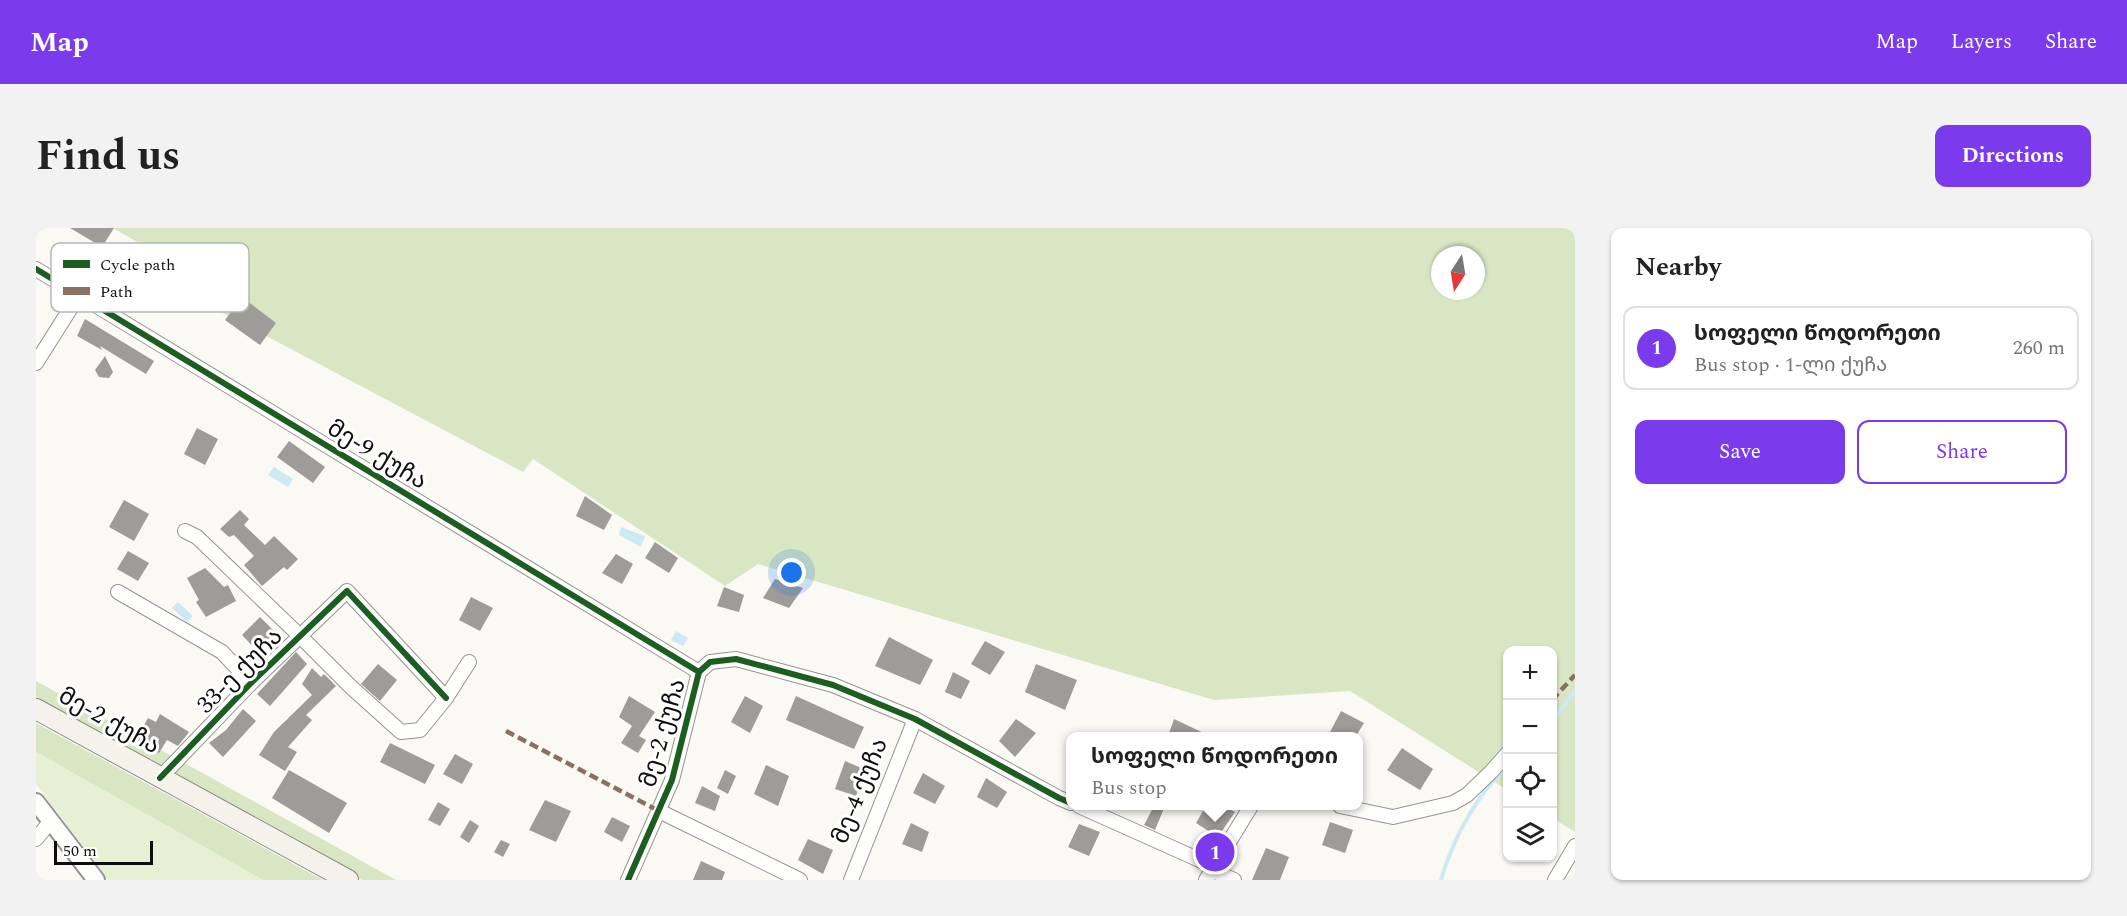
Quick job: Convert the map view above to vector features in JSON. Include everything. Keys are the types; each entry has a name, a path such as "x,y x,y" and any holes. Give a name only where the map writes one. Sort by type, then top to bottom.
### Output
{"main road":[{"name":"მე-2 ქუჩა","path":"36,710 348,880"}],"street":[{"name":"მე-9 ქუჩა","path":"36,269 51,278"},
{"path":"36,363 68,312"},
{"name":"მე-9 ქუჩა","path":"107,312 699,672"},
{"path":"185,531 197,537 358,694 401,732 420,730 446,698 469,662"},
{"name":"33-ე ქუჩა","path":"160,778 251,683 346,591 446,698"},
{"path":"118,592 222,652 251,683"},
{"name":"მე-2 ქუჩა","path":"628,880 672,780 699,672 710,663 736,659 833,685 915,719 1066,800"},
{"name":"მე-4 ქუჩა","path":"851,880 915,719"},
{"path":"1358,810 1393,818 1453,802 1467,795 1507,754"},
{"path":"36,802 96,880"},
{"path":"1087,810 1210,872 1234,880"},
{"path":"1210,872 1249,810"},
{"path":"659,811 800,880"},
{"path":"36,839 51,821"},
{"path":"1561,877 1575,846"}],"green space":[{"path":"113,228 1575,228 1575,832 1557,821 1557,646 1503,646 1503,787 1350,691 1214,700 758,564 725,586 533,459 523,472 221,312 249,312 249,243 139,243"},
{"path":"36,681 396,880 362,880 36,702"},
{"path":"36,723 323,880 263,880 36,752"},
{"path":"36,752 263,880 108,880 36,784"}],"water":[{"path":"274,467 293,479 288,487 268,475"},
{"path":"621,527 645,536 641,547 619,535"},
{"path":"178,602 193,616 187,622 172,608"},
{"path":"676,631 688,638 683,646 671,640"}],"building":[{"path":"70,228 114,228 105,243 95,243"},
{"path":"249,302 276,323 260,345 225,320 231,312 249,312"},
{"path":"85,319 154,361 146,374 100,346 102,350 77,336"},
{"path":"105,356 113,372 109,378 99,377 95,370"},
{"path":"197,428 218,439 205,465 184,454"},
{"path":"289,441 325,467 313,483 277,457"},
{"path":"585,496 612,515 604,530 576,516"},
{"path":"124,500 149,514 134,541 109,527"},
{"path":"240,510 249,519 244,525 265,545 274,536 298,559 287,570 284,567 262,586 244,565 254,556 234,535 229,537 220,529"},
{"path":"655,542 678,558 669,573 645,558"},
{"path":"128,551 149,563 138,581 117,569"},
{"path":"616,554 633,564 622,584 602,573"},
{"path":"205,568 224,587 228,585 236,601 206,617 196,602 199,600 187,578"},
{"path":"775,579 803,588 789,608 763,598"},
{"path":"724,587 744,595 739,612 717,606"},
{"path":"471,597 493,608 480,631 459,620"},
{"path":"260,617 276,633 257,651 242,635"},
{"path":"889,637 933,660 920,685 875,666"},
{"path":"985,641 1005,652 990,675 971,664"},
{"path":"296,652 307,664 270,706 257,694"},
{"path":"378,664 397,680 380,701 361,684"},
{"path":"1036,664 1077,680 1065,710 1025,692"},
{"path":"312,668 321,677 324,674 336,686 306,715 312,720 288,747 297,752 285,771 259,755 274,732 312,695 302,684"},
{"path":"953,672 970,681 961,699 945,692"},
{"path":"629,696 655,712 639,736 646,740 638,753 621,743 632,726 619,717"},
{"path":"745,696 763,706 750,733 731,722"},
{"path":"796,696 864,727 854,749 786,720"},
{"path":"243,709 256,721 223,757 209,743 226,730"},
{"path":"1341,711 1364,723 1358,732 1330,732"},
{"path":"160,714 189,732 178,746 167,740 159,753 136,740 148,718 156,722"},
{"path":"1016,719 1036,733 1015,757 999,741"},
{"path":"1174,719 1202,732 1169,732"},
{"path":"390,743 435,765 425,784 380,762"},
{"path":"1402,748 1433,769 1420,790 1387,770"},
{"path":"455,754 473,764 462,784 443,774"},
{"path":"845,761 866,770 856,796 835,789"},
{"path":"766,765 789,776 778,806 754,794"},
{"path":"289,770 347,803 329,833 272,798"},
{"path":"725,770 736,776 728,794 717,788"},
{"path":"923,773 945,786 935,804 913,793"},
{"path":"986,778 1007,792 997,808 977,797"},
{"path":"702,786 720,796 715,811 695,803"},
{"path":"545,800 571,811 556,842 529,830"},
{"path":"438,802 450,809 440,826 428,820"},
{"path":"1152,810 1163,810 1155,830 1144,825"},
{"path":"1204,810 1235,812 1218,837 1196,823"},
{"path":"612,817 630,826 622,842 604,832"},
{"path":"470,820 479,826 469,843 460,837"},
{"path":"1330,822 1353,830 1345,853 1322,845"},
{"path":"911,823 929,832 922,852 902,844"},
{"path":"1079,824 1100,832 1089,856 1068,847"},
{"path":"808,839 833,850 823,874 798,860"},
{"path":"501,840 510,844 503,857 494,852"},
{"path":"1266,848 1289,857 1280,880 1252,880"},
{"path":"701,861 725,872 722,880 693,880"}],"waterway":[{"path":"1557,715 1575,691"},
{"path":"1441,880 1454,845 1471,812 1487,788 1503,772"}],"marked path":[{"path":"1557,695 1575,675"},
{"path":"506,731 659,811"}],"cycle path":[{"path":"36,269 51,278"},
{"path":"107,312 699,672"},
{"path":"160,778 251,683 347,591 446,698"},
{"path":"628,880 672,780 699,672 710,662 736,659 833,685 915,719 1066,801"}],"place":[{"name":"სოფელი წოდორეთი","path":"1215,852"}]}
